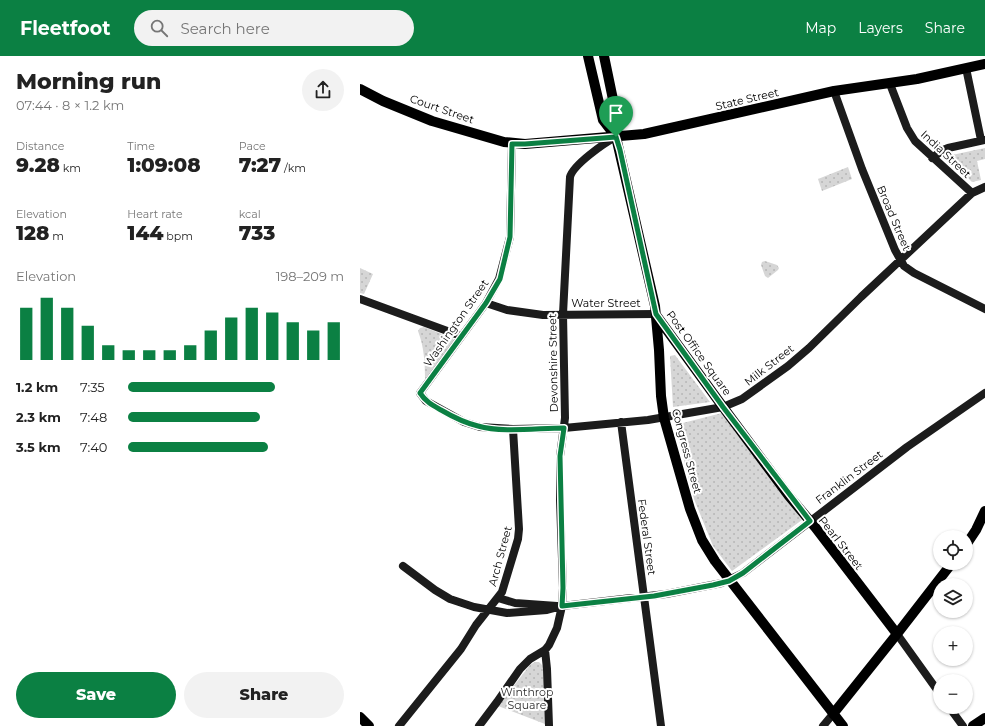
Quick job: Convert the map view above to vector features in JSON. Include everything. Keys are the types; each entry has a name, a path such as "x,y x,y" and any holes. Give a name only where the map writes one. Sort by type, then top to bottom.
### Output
{"main road":[{"name":"Congress Street","path":"588,56 602,118 616,137"},
{"name":"Congress Street","path":"604,56 616,114 616,137 656,314 661,396 664,418 685,495 698,530 715,561 843,726"},
{"name":"State Street","path":"512,144 648,134 834,91 890,84 985,64"},
{"path":"932,158 943,150 983,140 966,68"},
{"name":"India Street","path":"890,84 914,142 972,193"},
{"name":"Court Street","path":"363,90 383,101 432,121 512,144"},
{"name":"Broad Street","path":"834,91 862,169 900,261 914,273 985,309"},
{"name":"Devonshire Street","path":"545,650 555,632 562,606 563,588 560,456 565,418 563,314 571,175 576,167 602,145 616,137"},
{"name":"Washington Street","path":"420,393 486,303 500,279 510,237 512,144"},
{"name":"Milk Street","path":"420,393 426,401 455,418 472,425 489,428 564,428 664,418 723,407 742,399 788,366 972,193 985,187"},
{"path":"360,299 461,336"},
{"name":"Water Street","path":"486,303 507,310 543,315 656,314"},
{"name":"Post Office Square","path":"656,314 723,407"},
{"name":"Franklin Street","path":"403,566 443,595 462,603 488,610 515,613 547,610 562,606 644,598 729,581 743,573 907,447 985,393"},
{"name":"Pearl Street","path":"723,407 897,634 933,684"},
{"name":"Federal Street","path":"621,422 661,726"},
{"name":"Arch Street","path":"399,726 461,649 476,625 498,598 506,582 519,529 513,429"},
{"path":"973,535 979,526 985,511"},
{"path":"823,726 947,570"},
{"name":"Franklin Street","path":"498,598 515,603 552,604 562,606"},
{"path":"479,726 520,669 530,659 545,650 549,726"},
{"path":"954,714 963,726"},
{"path":"360,717 370,726"},
{"path":"973,726 985,718"}],"green space":[{"path":"985,148 985,159 977,161 981,180 972,182 950,160 952,155"},
{"path":"848,167 852,179 822,191 818,179"},
{"path":"765,261 777,265 779,268 768,278 765,276 761,265 762,262"},
{"path":"360,268 373,274 364,294 360,293"},
{"path":"424,327 454,340 425,379 424,355 418,331 420,328"},
{"path":"675,355 710,402 673,407 670,356"},
{"path":"722,413 802,520 732,571 713,546 694,499 675,425"},
{"name":"Winthrop Square","path":"535,662 539,662 544,667 545,724 498,706 530,665"}],"route":[{"path":"616,137 656,314 723,407 810,521 743,573 729,581 644,598 562,606 563,588 560,456 564,428 513,429 480,427 464,422 446,413 426,401 420,393 486,303 500,279 510,237 512,144 616,137"}]}
